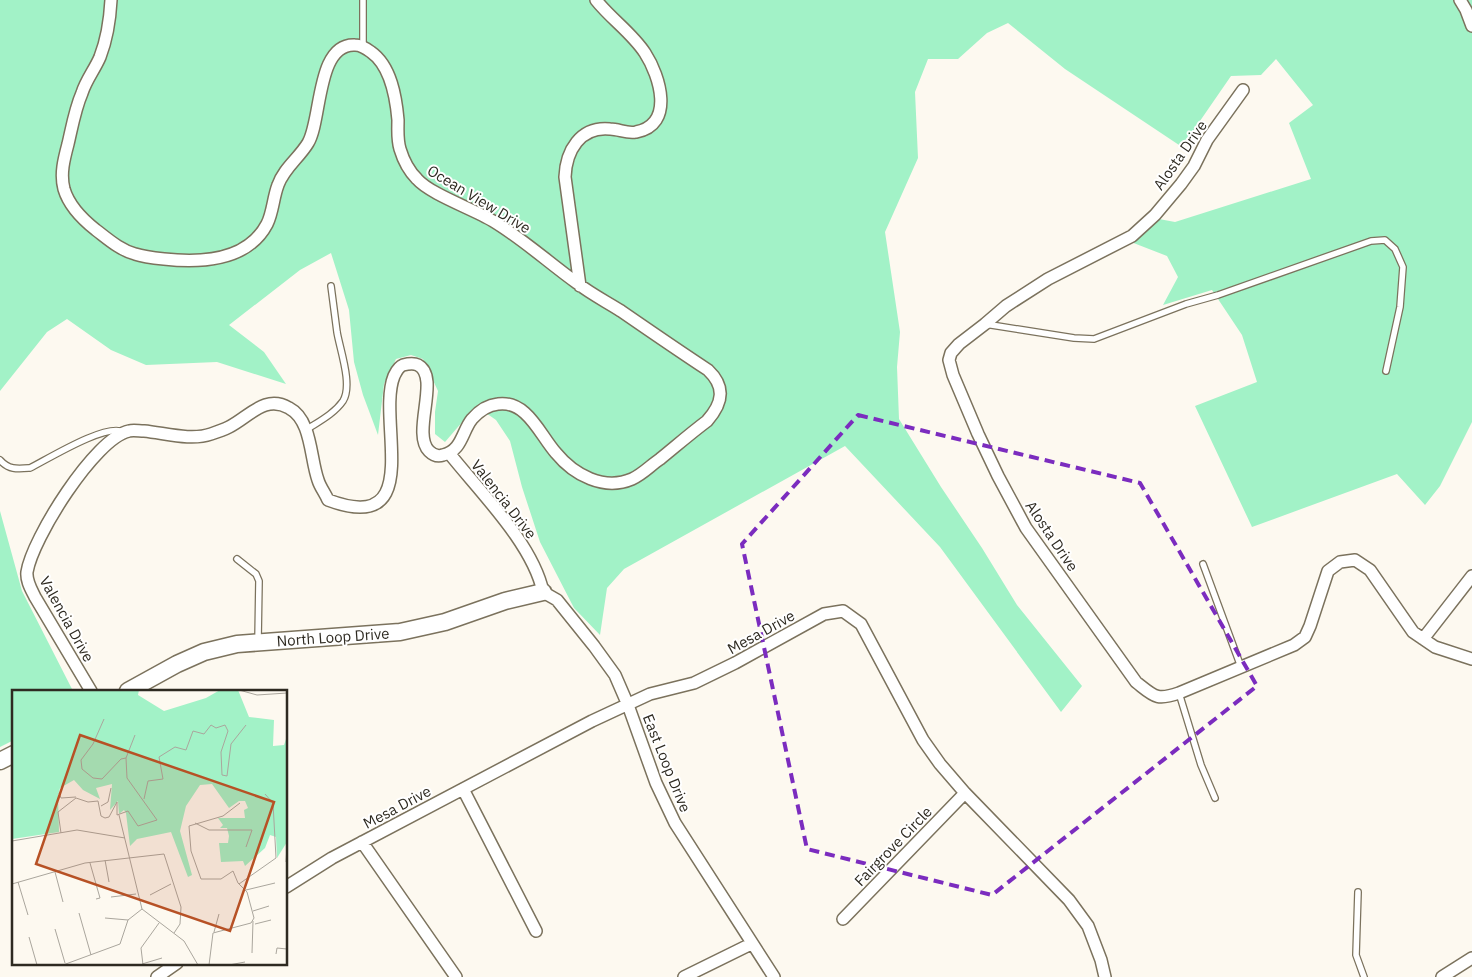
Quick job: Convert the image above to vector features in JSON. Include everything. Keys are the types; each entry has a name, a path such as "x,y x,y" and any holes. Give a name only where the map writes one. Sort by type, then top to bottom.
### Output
{"street":[{"path":"111,0 110,20 104,43 79,101 64,157 62,181 70,203 92,227 125,250 148,257 191,262 216,259 240,250 259,235 271,214 278,185 284,172 309,142 313,133 316,112 328,64 339,51 347,46 356,45 363,47"},
{"path":"580,286 565,177 565,164 570,151 583,135 601,128 625,133 635,133 644,130 652,125 658,117 662,103 656,76 646,54 596,0"},
{"path":"1460,0 1472,26"},
{"name":"Ocean View Drive","path":"363,47 378,57 386,68 396,103 400,148 410,171 418,181 430,190 494,222 516,236 580,286 708,370 715,376 721,394 716,412 707,421 640,475 623,482 602,482 576,471 555,452 531,418 521,410 505,404 490,406 480,411 471,420 457,446 449,454"},
{"name":"Alosta Drive","path":"1243,90 1207,140 1194,166 1154,215 1132,236 1048,279 1006,306 959,344 951,353 949,360 954,375 978,434 1026,528 1136,682 1155,697 1167,698 1294,645 1305,637 1328,571 1340,562 1355,560 1370,570 1413,632 1436,647 1472,659"},
{"path":"124,433 130,430 194,437 209,435 229,427 260,405 276,403 290,408 304,424 318,480 328,500 344,505 362,507 376,503 385,494 389,486 392,463 391,383 400,367 404,364 415,364 423,369 427,382 423,436 425,444 427,449 434,455 449,454"},
{"name":"Valencia Drive","path":"90,690 31,590 27,572 36,546 86,464 118,435 124,433"},
{"name":"Valencia Drive","path":"449,454 519,540 540,576 543,592"},
{"path":"1423,639 1472,576"},
{"name":"North Loop Drive","path":"130,690 177,664 204,652 237,644 400,632 445,622 505,601 543,592"},
{"name":"East Loop Drive","path":"543,592 557,600 594,646 614,675 628,705 656,783 675,823 751,944 774,977"},
{"name":"Mesa Drive","path":"288,886 332,858 592,722 650,694 694,684 824,614 843,611 861,624 923,740 940,764 965,794 1069,900 1088,926 1101,960 1105,977"},
{"path":"0,761 12,755"},
{"path":"463,789 536,930"},
{"name":"Fairgrove Circle","path":"843,919 965,794"},
{"path":"362,842 456,977"},
{"path":"684,977 751,944"},
{"path":"1442,977 1472,958"},
{"path":"158,977 176,964"}],"lane":[{"path":"363,0 363,47"},
{"path":"986,324 1074,338 1094,339 1186,304 1218,295 1371,241 1386,240 1395,249 1403,267 1400,307 1386,371"},
{"path":"306,430 331,413 343,401 346,390 332,286"},
{"path":"0,460 8,468 30,468 96,434 112,430 120,430 124,433"},
{"path":"237,559 256,574 259,581 258,642"},
{"path":"1203,564 1241,668"},
{"path":"1179,693 1201,765 1215,798"},
{"path":"1358,892 1356,956 1364,977"}],"highlighted area":[{"path":"858,415 1140,483 1257,686 992,895 807,849 742,544"}],"green space":[{"path":"0,0 1472,0 1472,422 1440,486 1425,505 1397,474 1252,527 1195,406 1257,382 1242,335 1212,290 1163,305 1178,277 1167,256 1131,242 1159,219 1175,222 1311,179 1289,123 1313,105 1276,59 1261,75 1231,76 1182,147 1065,69 1008,23 987,33 958,59 928,59 915,92 918,158 885,232 900,332 897,367 899,419 1017,605 1082,686 1061,712 940,547 845,446 624,569 607,588 600,635 574,608 540,542 522,487 510,441 496,420 476,406 445,442 435,434 435,412 438,391 423,359 411,355 396,359 384,384 378,435 363,395 354,362 349,310 331,253 300,270 229,325 264,352 286,384 217,362 146,365 111,350 67,319 47,332 0,391"},
{"path":"0,511 22,591 72,690 12,690 12,741 0,747"}]}
